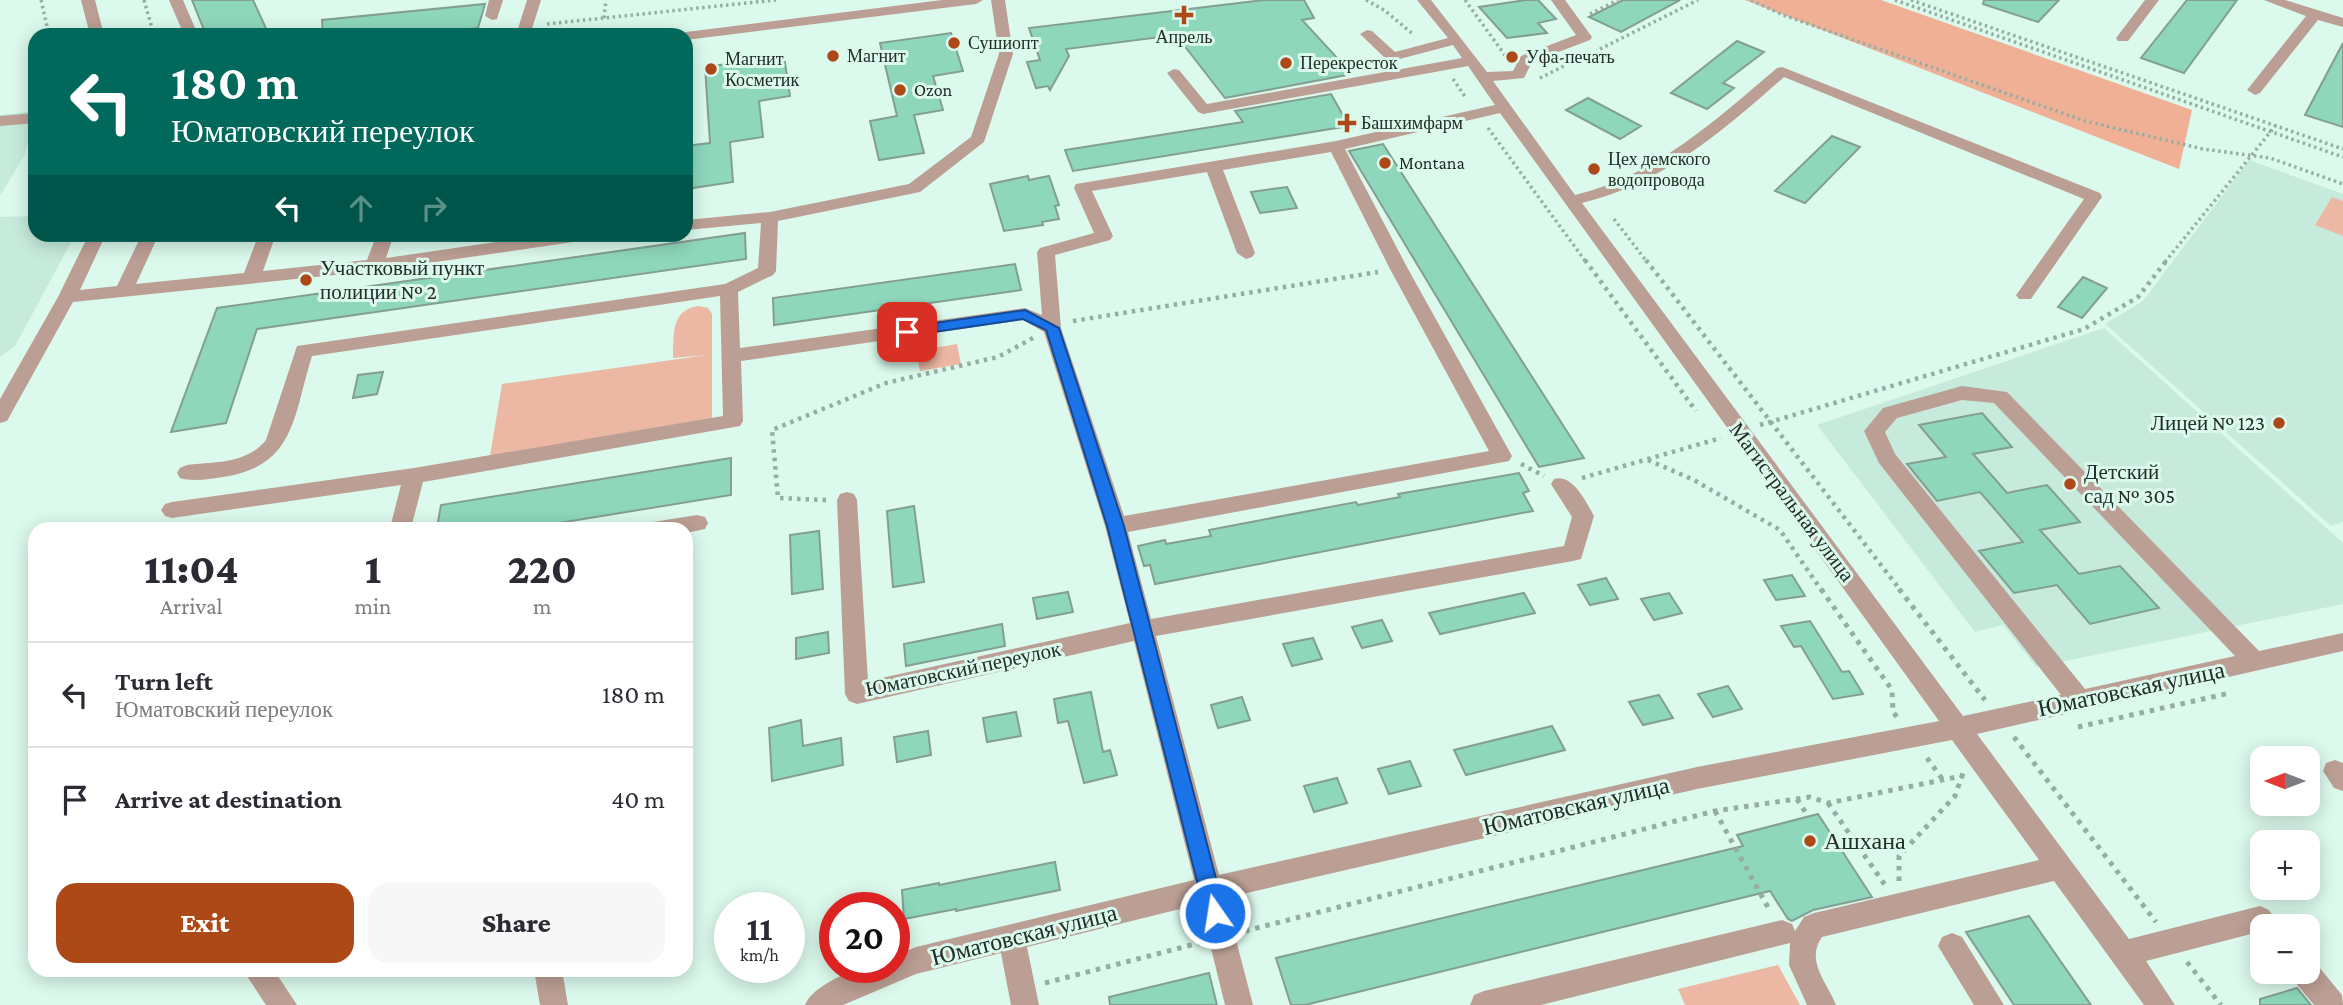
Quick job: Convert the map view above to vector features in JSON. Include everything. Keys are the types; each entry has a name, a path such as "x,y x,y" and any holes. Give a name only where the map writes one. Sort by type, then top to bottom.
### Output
{"street":[{"path":"88,0 95,28"},
{"path":"176,0 188,28"},
{"path":"492,16 496,0"},
{"path":"526,28 534,0"},
{"path":"693,35 912,3 976,0"},
{"path":"693,224 770,216 914,188 978,139 1006,54 998,0"},
{"name":"Магистральная улица","path":"1424,0 1457,40 1570,201 2161,1005"},
{"path":"1174,73 1203,109 1477,69 1519,75 1526,59 1585,37 1558,0"},
{"path":"2123,38 2152,0"},
{"path":"2272,0 2343,23"},
{"path":"2255,90 2315,14"},
{"path":"1367,34 1392,57 1457,40"},
{"path":"1570,201 1611,192 1703,140 1782,71 2094,197 2025,295"},
{"path":"1239,1005 1115,526 1052,328 1046,252 1104,236 1082,188 1336,146 1504,108"},
{"path":"0,121 28,119"},
{"path":"1115,526 1502,456 1399,269 1336,146"},
{"path":"1213,166 1246,253"},
{"path":"187,473 253,463 269,453 275,443 304,351 729,289 766,271 770,216"},
{"path":"0,416 68,297 94,242"},
{"path":"124,290 147,242"},
{"path":"251,278 265,242"},
{"path":"374,265 383,242"},
{"path":"68,297 374,265 531,242"},
{"path":"172,510 414,476 733,421 729,289"},
{"path":"729,356 1025,314 1052,328"},
{"path":"2080,701 1886,458 1874,431 1890,413 1962,393 2000,397 2255,662"},
{"path":"402,522 414,476"},
{"name":"Юматовский переулок","path":"847,500 857,694 1140,630 1573,553 1583,516 1561,484"},
{"path":"693,524 697,523"},
{"name":"Юматовская улица","path":"819,1005 835,994 916,961 1210,889 1697,778 1958,728 2343,642"},
{"path":"1822,1005 1801,958 1804,938 1814,926 2060,867"},
{"path":"2123,954 2250,921"},
{"path":"1484,1005 1782,933"},
{"path":"1012,937 1024,997"},
{"path":"1952,946 1990,1005"},
{"path":"262,977 283,1005"},
{"path":"549,977 554,1005"},
{"path":"2315,984 2332,1005"}],"path":[{"path":"41,0 47,28"},
{"path":"144,0 152,28"},
{"path":"604,18 606,0"},
{"path":"538,28 604,18 776,0"},
{"path":"1465,0 1519,75 1523,86 1571,63"},
{"path":"1576,22 1618,0"},
{"path":"1595,51 1698,0"},
{"path":"1751,0 1783,16 2085,121 2203,149 2270,158 2343,184"},
{"path":"1895,0 2343,157"},
{"path":"1911,0 2343,149"},
{"path":"1478,115 1700,417"},
{"path":"1502,456 1561,484 2084,329 2138,297 2276,125"},
{"path":"1596,197 2221,1005"},
{"path":"847,500 778,499 772,430 886,383 999,357 1052,328 1082,317 1399,269"},
{"path":"1708,428 1716,439"},
{"path":"1647,459 1694,480 1780,530 1892,690 1894,712"},
{"path":"2067,729 2238,691"},
{"path":"1899,906 1899,856 1955,796 1974,751 2029,736"},
{"path":"1024,997 1220,937 1715,811 1810,797 1828,803 1962,775"},
{"path":"1797,799 1808,816"},
{"path":"1828,803 1899,906"},
{"path":"1715,811 1782,933"}],"shaded area":[{"path":"1745,0 1881,0 2192,110 2179,169"},
{"path":"28,112 25,154 0,196 0,115"},
{"name":"Лицей № 123","path":"2249,160 2343,194 2343,522 2331,526 2105,324 2143,301"},
{"path":"2332,197 2343,201 2343,236 2315,225"},
{"path":"28,216 28,242 71,242 15,346 0,357 0,217"},
{"path":"689,308 708,308 712,314 712,422 490,456 502,384 707,355 673,358 675,325 678,318"},
{"name":"Детский сад № 305","path":"2104,328 2343,543 2343,604 2036,667 2003,625 1975,632 1817,425"},
{"path":"957,344 961,364 920,371 916,351"},
{"path":"1778,965 1800,1005 1685,1005 1678,989"}],"building":[{"path":"192,0 253,0 266,28 203,28"},
{"path":"1264,0 1304,0 1314,18 1302,20 1352,74 1225,98 1176,35 1066,49 1069,56 1050,90 1048,86 1036,88 1027,62 1040,60 1029,28"},
{"path":"1538,0 1556,19 1538,23 1547,33 1507,38 1479,7"},
{"path":"1623,0 1680,0 1621,32 1589,17"},
{"path":"1984,0 2059,0 2038,22 1983,4"},
{"path":"2187,0 2237,0 2184,73 2141,58"},
{"path":"485,4 478,28 323,28 322,20"},
{"path":"951,33 963,71 933,76 943,110 914,115 924,153 879,160 870,121 897,116 880,43"},
{"path":"1737,41 1764,52 1723,83 1734,88 1707,109 1671,93"},
{"path":"2343,43 2343,127 2305,115"},
{"path":"784,56 790,96 759,101 763,137 730,142 733,182 693,188 693,145 710,143 705,67"},
{"path":"1331,94 1349,126 1073,171 1065,150 1243,122 1235,111"},
{"path":"1588,98 1641,126 1620,139 1566,110"},
{"path":"1832,136 1860,147 1805,203 1775,191"},
{"path":"1383,144 1584,458 1539,467 1349,151"},
{"path":"1028,176 1029,180 1049,176 1059,205 1055,206 1059,219 1042,222 1043,225 1004,231 990,184"},
{"path":"1287,187 1297,208 1260,213 1251,192"},
{"path":"745,233 746,259 257,329 226,423 171,432 217,308"},
{"path":"1015,264 1021,290 774,325 773,298"},
{"path":"2083,277 2107,288 2082,318 2058,307"},
{"path":"383,372 377,394 353,398 358,375"},
{"path":"1982,413 2012,447 1973,454 2007,493 2047,485 2080,522 2040,530 2079,574 2120,566 2159,608 2090,624 2057,585 2014,593 1979,551 2023,542 1980,492 1937,501 1907,464 1946,457 1919,425"},
{"path":"731,458 731,495 565,522 438,522 441,505"},
{"path":"1519,473 1529,491 1523,493 1533,511 1155,584 1150,565 1144,566 1138,546 1165,540 1166,544 1211,536 1209,530 1356,502 1358,505 1400,497 1398,494"},
{"path":"914,506 924,582 893,587 887,511"},
{"path":"819,531 823,589 792,594 790,535"},
{"path":"1792,575 1805,596 1776,600 1764,580"},
{"path":"1606,578 1618,599 1590,605 1578,585"},
{"path":"1068,592 1073,612 1037,619 1033,598"},
{"path":"1524,593 1535,613 1440,634 1429,613"},
{"path":"1669,593 1682,613 1654,620 1641,599"},
{"path":"1382,620 1392,641 1362,648 1352,627"},
{"path":"1810,621 1842,672 1849,671 1863,694 1833,699 1801,646 1794,647 1781,626"},
{"path":"1002,624 1005,646 906,666 904,644"},
{"path":"828,632 829,653 796,659 796,638"},
{"path":"1313,638 1322,659 1292,666 1283,644"},
{"path":"1728,686 1742,709 1713,717 1698,694"},
{"path":"1091,692 1103,752 1110,750 1117,775 1084,783 1068,721 1058,723 1054,699"},
{"path":"1659,695 1673,718 1643,725 1629,702"},
{"path":"1242,697 1250,720 1218,728 1211,705"},
{"path":"1016,712 1021,736 987,742 983,718"},
{"path":"801,720 803,746 841,738 843,765 772,781 769,728"},
{"path":"1552,726 1565,750 1466,775 1454,750"},
{"path":"928,731 931,755 897,762 894,737"},
{"path":"1410,761 1421,786 1389,794 1378,769"},
{"path":"1337,778 1347,803 1314,812 1304,786"},
{"path":"1818,814 1872,897 1813,910 1792,921 1770,891 1305,1005 1291,1005 1276,958 1743,846 1737,835"},
{"path":"1055,862 1060,890 910,918 910,892 902,890"},
{"path":"2029,916 2091,1005 2014,1005 1966,932"},
{"path":"1209,973 1217,1005 1110,1005 1109,997"},
{"path":"2297,988 2311,1005 2260,1005 2260,999"}],"place":[{"name":"Апрель","path":"1184,15"},
{"name":"Сушиопт","path":"954,43"},
{"name":"Магнит","path":"833,56"},
{"name":"Уфа-печать","path":"1512,57"},
{"name":"Перекресток","path":"1286,63"},
{"name":"Магнит Косметик","path":"711,69"},
{"name":"Ozon","path":"900,90"},
{"name":"Башхимфарм","path":"1347,123"},
{"name":"Montana","path":"1385,163"},
{"name":"Цех демского водопровода","path":"1594,169"},
{"name":"Участковый пункт полиции № 2","path":"306,280"},
{"name":"Лицей № 123","path":"2279,423"},
{"name":"Детский сад № 305","path":"2070,484"},
{"name":"Ашхана","path":"1810,841"}],"route":[{"path":"907,332 1025,314 1052,328 1115,526 1215,913"}]}
